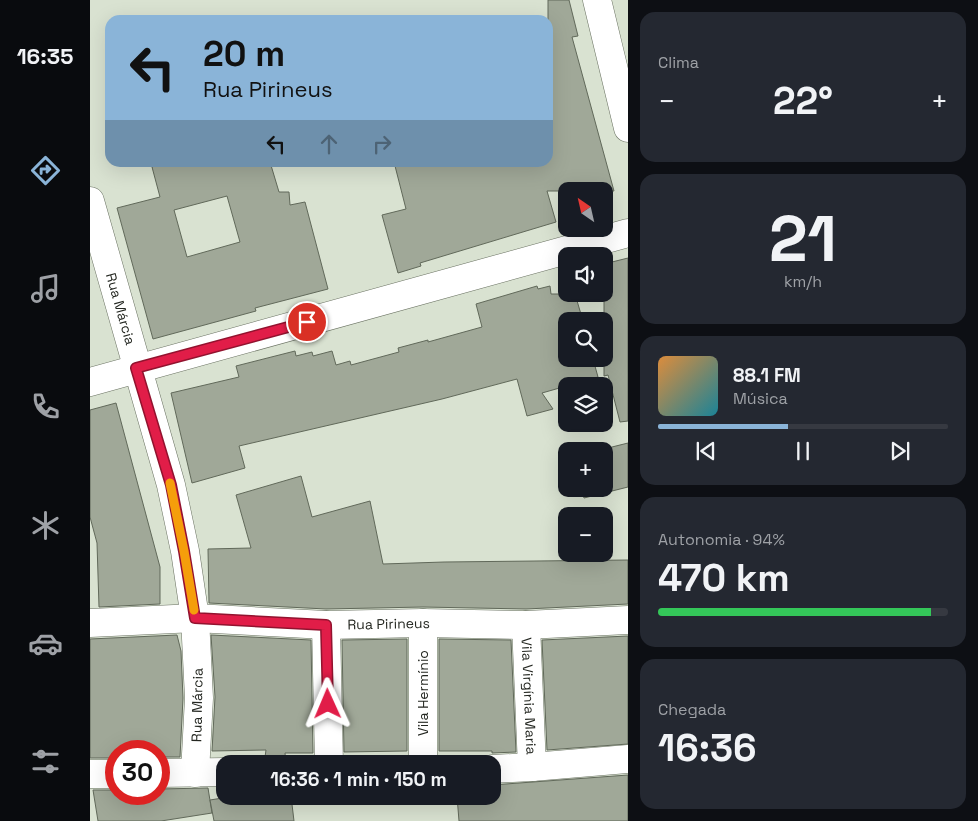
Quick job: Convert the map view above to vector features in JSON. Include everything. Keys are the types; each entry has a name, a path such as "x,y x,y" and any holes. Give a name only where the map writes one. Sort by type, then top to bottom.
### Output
{"street":[{"path":"597,0 628,128"},
{"name":"Rua Márcia","path":"90,201 136,368 171,485 184,551 195,618 200,698 195,773"},
{"path":"90,382 628,233"},
{"name":"Rua Pirineus","path":"90,623 195,618 326,625 423,623 526,625 628,620"},
{"name":"Vila Hermínio","path":"423,623 424,755"},
{"path":"326,625 329,755"},
{"name":"Vila Virgínia Maria","path":"526,625 532,767"},
{"path":"501,768 628,759"},
{"path":"170,773 216,772"},
{"path":"90,774 105,774"}],"building":[{"path":"548,0 569,0 578,36 572,37 612,182 558,182 558,191 547,191 556,222 420,263 421,266 398,273 382,215 406,209 395,167 553,167 553,15 548,15"},
{"path":"152,167 272,167 279,192 289,192 290,205 305,202 328,289 255,308 256,311 153,339 117,208 160,197","holes":["227,196 240,242 187,257 174,210"]},
{"path":"628,258 628,421 620,422 613,395 613,377 604,376 604,367 613,367 613,312 604,312 604,302 613,302 613,262"},
{"path":"537,286 538,289 550,286 551,294 558,294 558,302 577,302 580,312 558,312 558,367 595,367 598,377 558,377 558,388 542,393 553,409 527,416 517,379 442,399 239,446 245,468 192,483 171,393 239,377 236,366 295,351 296,356 312,352 313,356 332,351 336,365 350,361 351,365 399,352 398,348 482,327 476,304"},
{"path":"116,403 160,567 160,604 99,607 97,543 90,517 90,410"},
{"path":"628,443 628,487 613,491 613,447"},
{"path":"301,476 312,517 370,501 383,564 558,561 613,562 613,560 628,560 628,604 526,609 423,607 326,609 209,603 208,549 251,548 236,495"},
{"path":"177,635 181,651 183,698 180,757 170,757 170,740 105,740 105,758 90,758 90,639"},
{"path":"211,635 311,640 313,753 265,755 266,750 212,751 215,697"},
{"path":"628,636 628,744 547,750 542,640"},
{"path":"407,639 407,751 344,752 342,640"},
{"path":"439,639 511,640 516,752 439,751"},
{"path":"628,775 628,821 459,821 458,805 501,805 501,784"},
{"path":"208,788 212,813 161,821 98,821 93,790 105,790 105,805 170,805 170,789"},
{"path":"216,799 216,805 292,805 294,821 214,821 210,800"}],"slow traffic":[{"path":"170,483 194,610"}],"route":[{"path":"307,322 136,368 171,485 195,618 326,625 328,704"}]}
